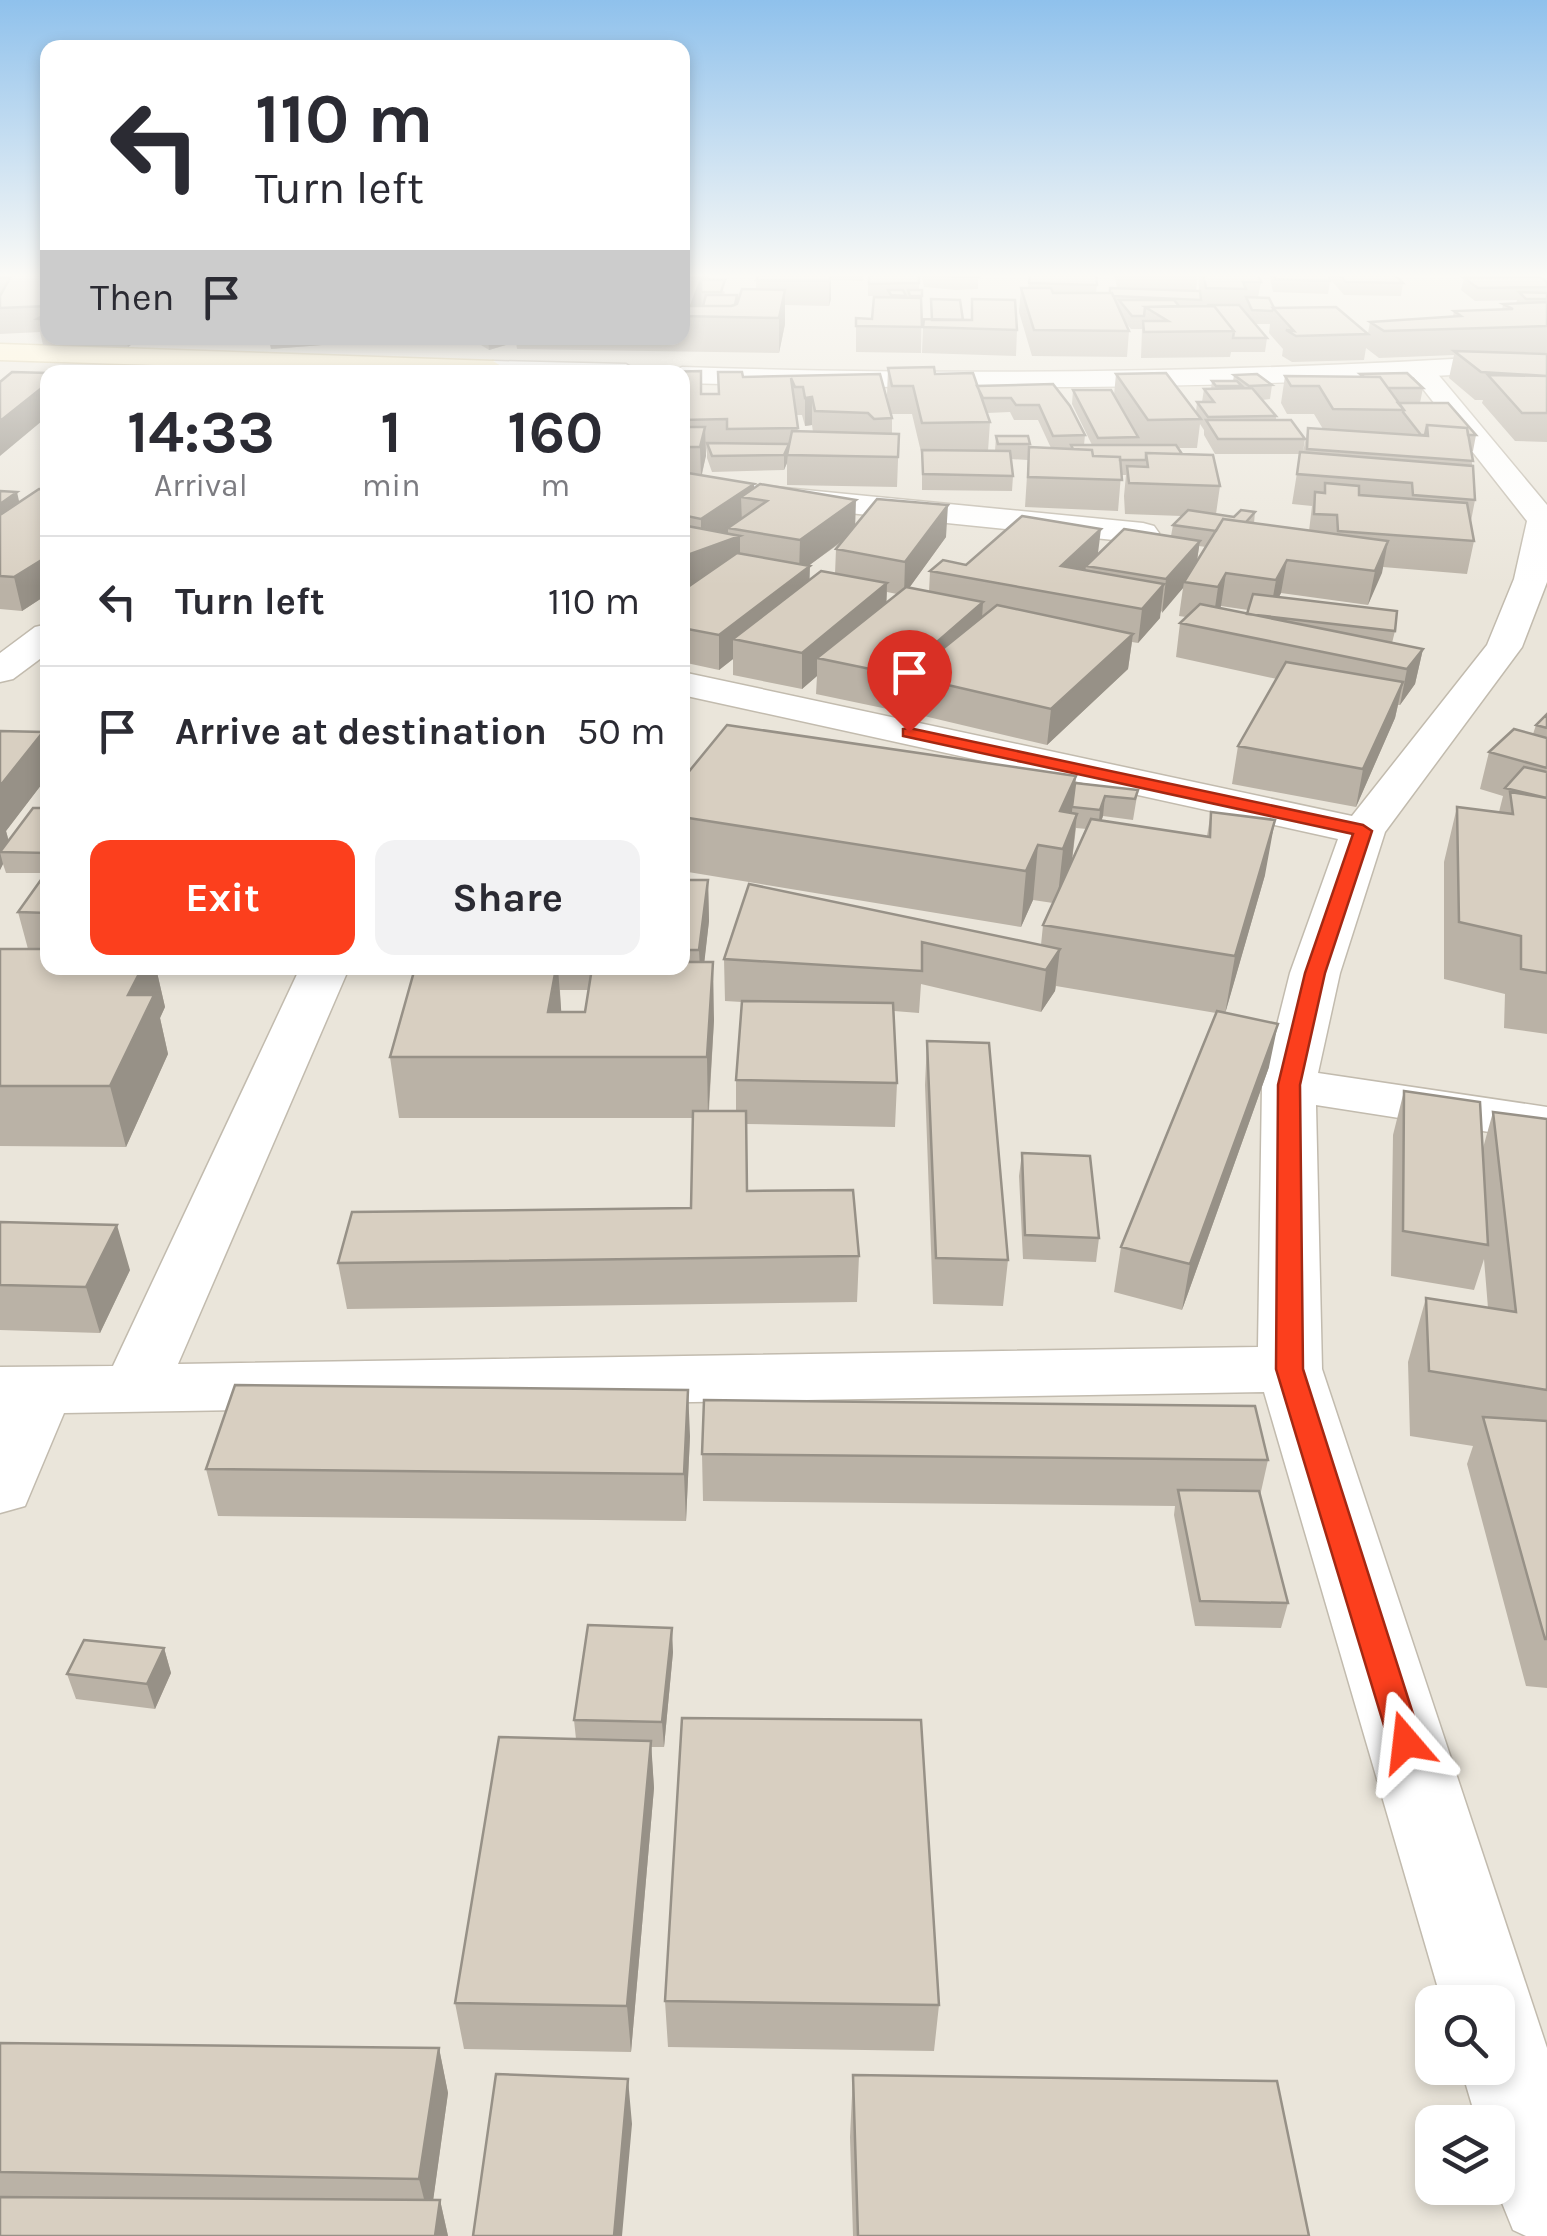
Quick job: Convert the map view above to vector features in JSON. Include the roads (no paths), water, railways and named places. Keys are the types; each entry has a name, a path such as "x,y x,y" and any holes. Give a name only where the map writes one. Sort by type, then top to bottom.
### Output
{"street":[{"path":"780,377 916,382 1259,377"},
{"path":"1427,377 1545,520 1531,579 1504,647 1363,831 1315,973 1289,1085 1290,1369 1482,1985"},
{"path":"690,488 1144,533"},
{"path":"0,671 40,641"},
{"path":"690,686 1363,831"},
{"path":"136,1386 321,975"},
{"path":"1289,1085 1547,1124"},
{"path":"0,1487 20,1391 1290,1369"},
{"path":"1513,2085 1547,2196"}]}
